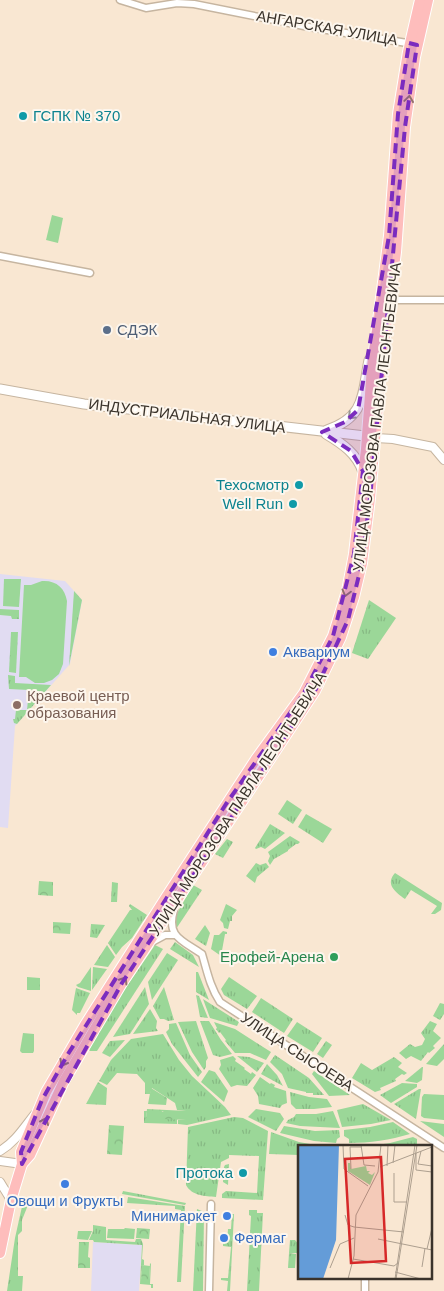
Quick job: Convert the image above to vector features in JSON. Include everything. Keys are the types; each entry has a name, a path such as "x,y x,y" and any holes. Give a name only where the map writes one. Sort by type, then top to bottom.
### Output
{"main road":[{"name":"УЛИЦА МОРОЗОВА ПАВЛА ЛЕОНТЬЕВИЧА","path":"22,1164 30,1155 64,1081 146,945 310,699 341,638 362,563 370,498 376,338 389,236 398,114 420,0"},
{"name":"УЛИЦА МОРОЗОВА ПАВЛА ЛЕОНТЬЕВИЧА","path":"0,1252 11,1200 22,1164 22,1152 42,1100 85,1025 154,916 256,760 304,693 333,636 354,554 365,459 371,437 397,243 413,44 428,0"},
{"path":"322,432 337,427 358,410 376,338"},
{"name":"ИНДУСТРИАЛЬНАЯ УЛИЦА","path":"0,389 91,405 371,437"},
{"path":"322,432 343,445 358,459 363,472 361,493"}],"street":[{"name":"АНГАРСКАЯ УЛИЦА","path":"120,0 146,8 177,3 194,4 413,44"},
{"path":"0,256 90,273"},
{"path":"390,300 444,300"},
{"path":"371,437 393,439 433,447 444,460"},
{"path":"146,945 165,936 175,935 171,927 176,901"},
{"name":"УЛИЦА СЫСОЕВА","path":"175,935 202,954 207,974 220,1002 444,1148"},
{"path":"0,1151 12,1144 19,1136 42,1100"},
{"path":"0,1161 22,1164"},
{"path":"0,1182 11,1200"},
{"path":"209,1291 211,1204"},
{"path":"365,1291 366,1278"}],"highlighted area":[{"path":"409,43 417,45 405,127 370,498 362,563 348,620 315,691 122,983 22,1164 21,1152 42,1100 68,1054 226,804 304,693 333,636 354,554 363,471 351,451 322,432 345,422 358,410 389,236 398,114"}],"shaded area":[{"name":"Краевой центр образования","path":"0,574 65,581 82,600 70,664 15,726 8,828 0,827"},
{"path":"93,1242 142,1245 139,1291 91,1291"}],"green space":[{"path":"52,215 63,218 58,243 46,240"},
{"path":"4,579 21,579 19,607 3,606"},
{"path":"42,581 56,583 66,596 63,664 59,674 52,680 44,683 35,683 26,677 19,677 24,585 31,585"},
{"path":"74,591 82,600 69,666"},
{"path":"369,600 396,618 368,659 352,653"},
{"path":"0,609 19,610 19,619 0,615"},
{"path":"11,632 18,632 16,673 9,672"},
{"path":"8,675 15,676 15,683 51,685 17,724 14,723 13,719 15,719 16,710 27,710 29,690 9,689"},
{"path":"287,800 302,810 293,824 278,814"},
{"path":"306,814 332,829 323,843 298,827"},
{"path":"270,824 285,833 265,849 261,847 256,849 255,848"},
{"path":"290,836 300,842 274,859 270,865 268,852"},
{"path":"227,839 233,842 223,858 215,854"},
{"path":"256,863 260,865 266,863 269,867 257,877 255,883 246,876"},
{"path":"395,873 442,903 441,910 431,914 437,906 411,890 405,899 398,894 391,884"},
{"path":"39,881 53,882 53,896 38,895"},
{"path":"112,882 118,883 117,902 111,902"},
{"path":"193,885 202,890 176,929 175,917"},
{"path":"130,904 147,915 132,938 116,955 108,943 130,910 132,910 129,906"},
{"path":"226,904 237,910 232,916 228,929 224,928 220,920"},
{"path":"53,922 71,923 70,934 53,933"},
{"path":"91,924 105,925 97,938 90,937"},
{"path":"205,925 210,933 206,946 195,939"},
{"path":"223,931 227,932 227,934 225,934 221,956 211,949 214,935 219,935"},
{"path":"175,942 193,955 199,967 170,949"},
{"path":"107,945 115,957 108,967 94,965"},
{"path":"155,945 163,949 97,1051 90,1051 114,1005"},
{"path":"167,953 178,960 152,1000 148,982"},
{"path":"91,967 91,991 76,985 80,983"},
{"path":"93,967 107,969 92,990"},
{"path":"196,972 198,972 209,1000 196,992"},
{"path":"27,977 40,978 40,990 27,990"},
{"path":"229,977 257,996 247,1009 224,995 221,989"},
{"path":"145,987 149,1004 130,1034 113,1037"},
{"path":"164,987 174,1020 160,1019 153,1006"},
{"path":"76,988 90,993 80,1013 77,1013 77,1015 72,1010"},
{"path":"196,995 199,996 208,1018 200,1017"},
{"path":"261,998 293,1019 284,1033 252,1012"},
{"path":"203,999 239,1022 237,1026 210,1018"},
{"path":"440,1003 444,1004 444,1014 440,1020 433,1016"},
{"path":"150,1009 157,1021 156,1028 158,1031 133,1034"},
{"path":"196,1021 208,1058 204,1070 192,1052 178,1022"},
{"path":"200,1021 209,1021 232,1054 220,1057 213,1055"},
{"path":"430,1021 437,1024 433,1031 441,1038 433,1046 435,1048 428,1052 421,1061 411,1056 406,1059 399,1053 410,1044 415,1047 422,1045 425,1039 421,1033"},
{"path":"214,1022 235,1029 271,1052 266,1060 250,1053 235,1053 216,1029"},
{"path":"297,1022 322,1038 313,1052 287,1036"},
{"path":"176,1023 190,1055 202,1072 198,1077 172,1044 166,1032 169,1029 169,1024"},
{"path":"23,1033 34,1034 33,1053 22,1053 20,1051"},
{"path":"163,1034 179,1060 192,1076 231,1115 187,1125 178,1124 178,1120 186,1120 186,1111 177,1110 175,1103 152,1088 150,1094 145,1094 145,1083 137,1074 117,1073 107,1085 99,1081 111,1060 131,1039"},
{"path":"125,1040 110,1057 102,1053 110,1041"},
{"path":"326,1041 332,1045 323,1058 317,1054"},
{"path":"444,1044 444,1059 437,1066 426,1064"},
{"path":"275,1055 309,1078 324,1095 313,1095 313,1093 288,1088 282,1074 270,1062"},
{"path":"233,1056 236,1059 235,1061 244,1069 256,1075 247,1086 237,1085 231,1087 219,1069 221,1065 220,1060"},
{"path":"237,1056 249,1057 264,1063 257,1072"},
{"path":"394,1057 402,1063 398,1067 407,1073 395,1079 396,1081 380,1088 381,1090 375,1092 352,1078 361,1063 372,1070"},
{"path":"267,1064 277,1075 283,1086 261,1074"},
{"path":"422,1067 422,1080 417,1083 405,1081"},
{"path":"209,1070 215,1072 228,1091 224,1102 201,1082"},
{"path":"314,1071 350,1095 329,1096 312,1074"},
{"path":"260,1077 275,1085 274,1087 286,1091 287,1103 280,1108 259,1104 258,1096 253,1088"},
{"path":"98,1082 107,1088 106,1105 86,1104"},
{"path":"402,1083 417,1084 417,1087 391,1103 380,1095"},
{"path":"151,1088 167,1098 166,1105 148,1104"},
{"path":"421,1089 416,1119 394,1104"},
{"path":"290,1092 327,1099 332,1107 296,1109 291,1104"},
{"path":"424,1094 444,1095 444,1120 421,1116 422,1097"},
{"path":"363,1104 391,1120 342,1127 337,1110"},
{"path":"147,1109 187,1111 186,1120 164,1119 164,1111 162,1111 161,1119 146,1118"},
{"path":"256,1109 280,1113 284,1119 276,1131 248,1117"},
{"path":"144,1111 147,1111 146,1117 164,1111 164,1119 177,1119 177,1124 144,1123"},
{"path":"333,1111 340,1128 300,1126 286,1123 296,1114 316,1114"},
{"path":"234,1117 243,1118 268,1131 263,1200 222,1198 222,1194 226,1191 257,1193 259,1156 229,1155 229,1158 221,1162 216,1197 195,1193 186,1185 188,1127"},
{"path":"420,1121 444,1124 444,1137"},
{"path":"393,1122 410,1134 380,1141 357,1143 349,1143 349,1139 344,1136 344,1130"},
{"path":"109,1125 124,1126 122,1155 107,1154"},
{"path":"284,1126 315,1131 339,1130 340,1137 336,1143 314,1141 280,1133"},
{"path":"271,1132 299,1142 316,1145 298,1145 298,1155 269,1154"},
{"path":"413,1137 417,1139 417,1145 377,1145"},
{"path":"229,1164 228,1185 223,1182 224,1167"},
{"path":"123,1191 186,1203 185,1205 122,1194"},
{"path":"128,1197 185,1206 181,1282 177,1282 181,1210 175,1209 175,1206 127,1203"},
{"path":"23,1202 28,1205 22,1220 22,1231 18,1235 18,1276 23,1276 22,1291 7,1291 15,1238"},
{"path":"197,1209 204,1212 203,1291 193,1291"},
{"path":"249,1210 257,1210 257,1213 263,1213 259,1291 247,1291 251,1216 249,1215"},
{"path":"232,1214 234,1214 230,1291 227,1291 228,1281 221,1280 221,1278 228,1278 231,1247 223,1246 223,1243 227,1243 228,1229 231,1229"},
{"path":"93,1225 106,1227 106,1240 135,1242 136,1239 141,1239 143,1244 142,1259 144,1260 144,1265 142,1265 141,1280 149,1280 150,1263 150,1284 153,1284 153,1288 151,1288 151,1285 140,1284 142,1245 94,1242 89,1240 93,1231"},
{"path":"137,1228 150,1229 149,1239 136,1238"},
{"path":"108,1229 135,1229 134,1239 107,1238"},
{"path":"78,1231 92,1231 88,1240 77,1239"},
{"path":"290,1240 295,1240 298,1244 298,1259 297,1253 289,1253"},
{"path":"79,1242 89,1242 88,1257 90,1258 90,1268 78,1268"},
{"path":"289,1253 296,1254 295,1268 288,1268"},
{"path":"142,1265 150,1266 149,1280 141,1280"}],"place":[{"name":"ГСПК № 370","path":"23,116"},
{"name":"СДЭК","path":"107,330"},
{"name":"Техосмотр","path":"299,485"},
{"name":"Well Run","path":"293,504"},
{"name":"Аквариум","path":"273,652"},
{"name":"Краевой центр образования","path":"17,705"},
{"name":"Ерофей-Арена","path":"334,957"},
{"name":"Протока","path":"243,1173"},
{"name":"Овощи и Фрукты","path":"65,1184"},
{"name":"Минимаркет","path":"227,1216"},
{"name":"Фермаг","path":"224,1238"}]}
